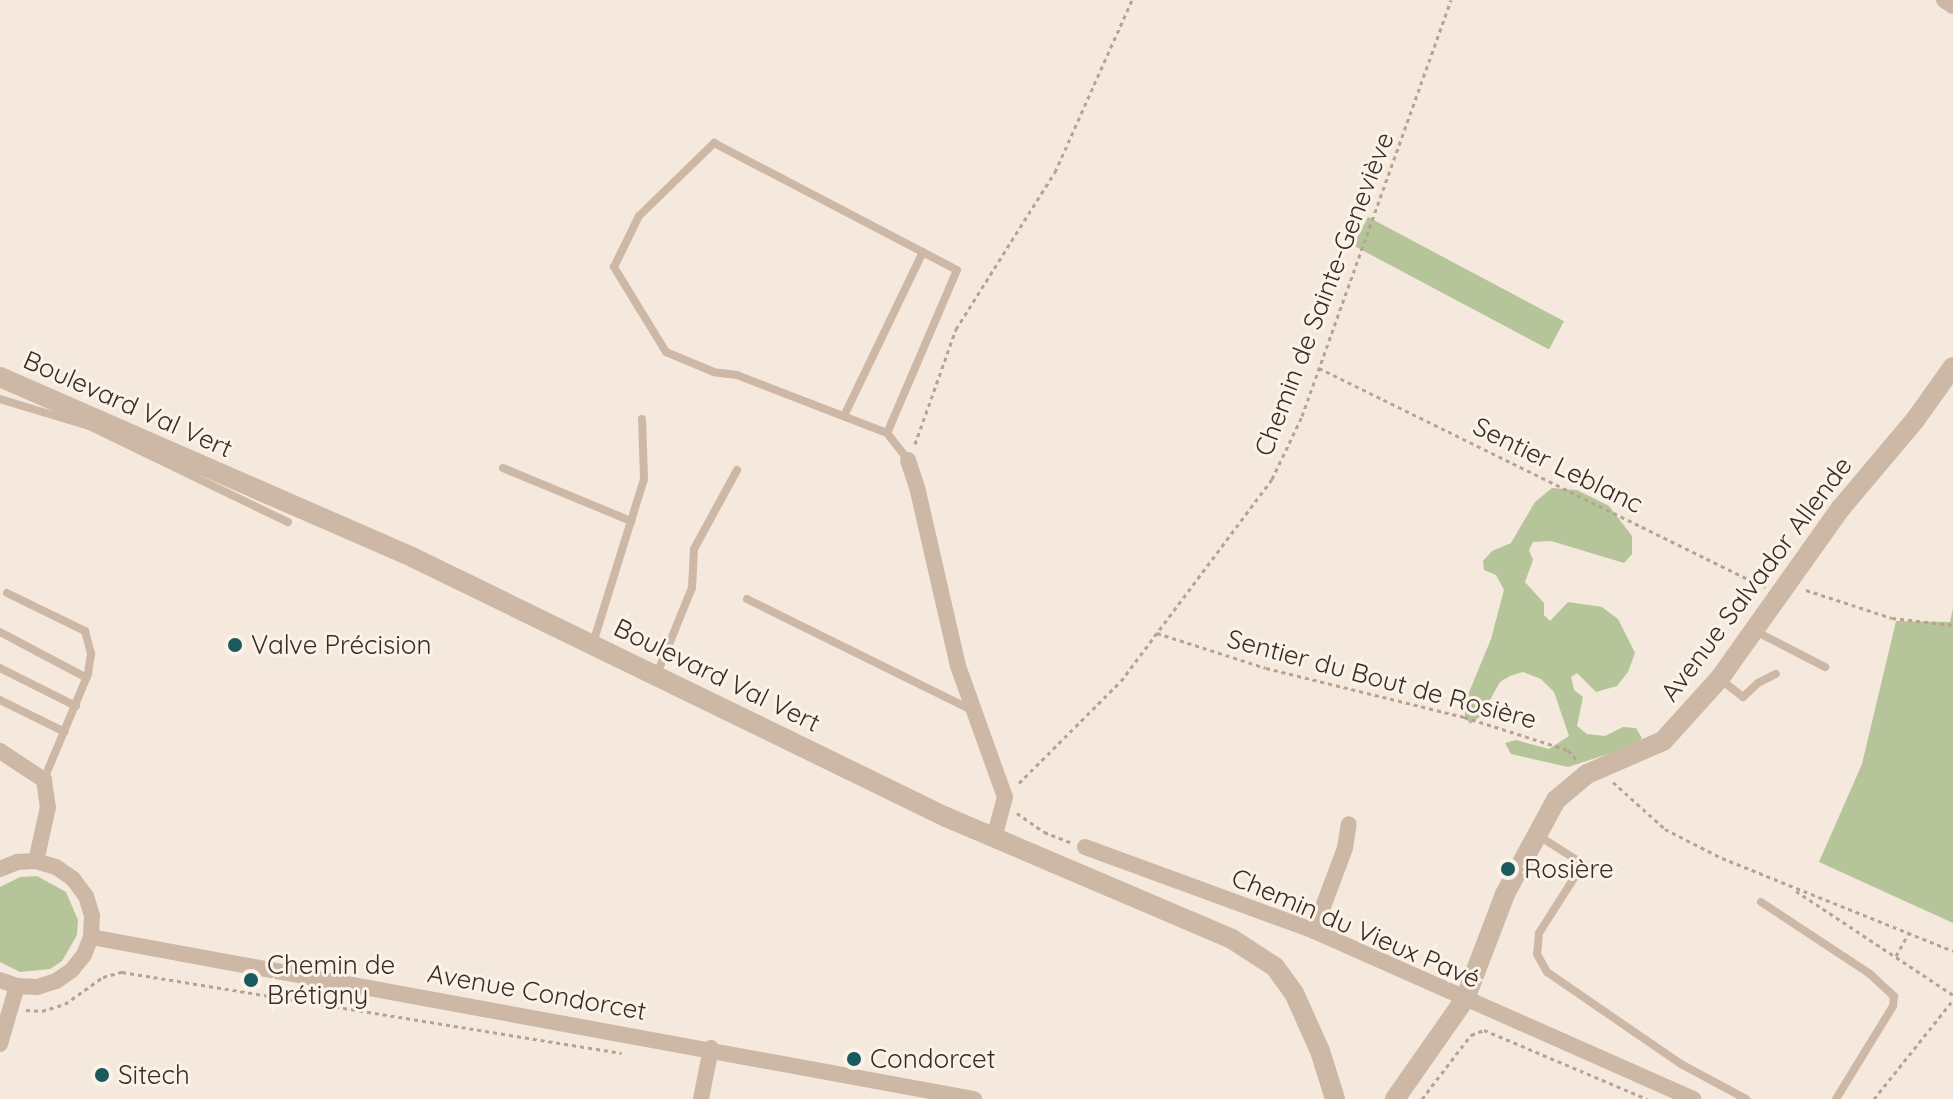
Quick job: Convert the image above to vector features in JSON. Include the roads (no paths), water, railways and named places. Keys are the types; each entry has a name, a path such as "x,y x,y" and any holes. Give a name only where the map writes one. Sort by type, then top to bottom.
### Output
{"street":[{"path":"1944,0 1953,6"},
{"name":"Avenue Salvador Allende","path":"1395,1099 1465,999 1499,908 1535,833 1556,800 1595,770 1663,741 1720,678 1841,508 1915,420 1953,367"},
{"name":"Boulevard Val Vert","path":"0,377 414,558 994,838 1232,939 1275,967 1294,993 1335,1099"},
{"path":"908,460 917,487 945,617 972,710 1005,797 994,838"},
{"path":"0,751 44,780 48,807 36,861"},
{"path":"1314,931 1345,848 1349,824"},
{"name":"Chemin du Vieux Pavé","path":"1085,847 1314,931 1694,1099"},
{"path":"0,869 17,862 36,861 56,867 73,879 86,896 92,916 91,937 84,955 72,970 56,981 37,987 17,986 0,980"},
{"name":"Avenue Condorcet","path":"91,937 711,1048 974,1099"},
{"path":"0,1044 17,986"},
{"path":"701,1099 711,1048"}],"lane":[{"path":"887,433 957,270 714,143 639,216 614,267 666,352 714,372 737,375 887,433 908,460"},
{"path":"844,416 923,252"},
{"path":"0,399 89,426 288,522"},
{"path":"593,644 644,479 642,419"},
{"path":"503,468 631,521"},
{"path":"657,675 692,588 694,549 737,470"},
{"path":"7,593 85,631 91,654 87,678 44,780"},
{"path":"747,599 972,710"},
{"path":"1755,631 1825,667"},
{"path":"0,632 87,678"},
{"path":"0,668 76,706"},
{"path":"1720,678 1743,697 1758,683 1776,674"},
{"path":"0,700 65,732"},
{"path":"1535,833 1583,864 1539,933 1537,954 1547,972 1681,1064 1746,1099"},
{"path":"1761,902 1870,974 1894,996 1893,1006 1836,1099"}],"place":[{"name":"Valve Précision","path":"235,645"},
{"name":"Rosière","path":"1508,869"},
{"name":"Chemin de Brétigny","path":"251,980"},
{"name":"Condorcet","path":"854,1059"},
{"name":"Sitech","path":"102,1075"}]}
